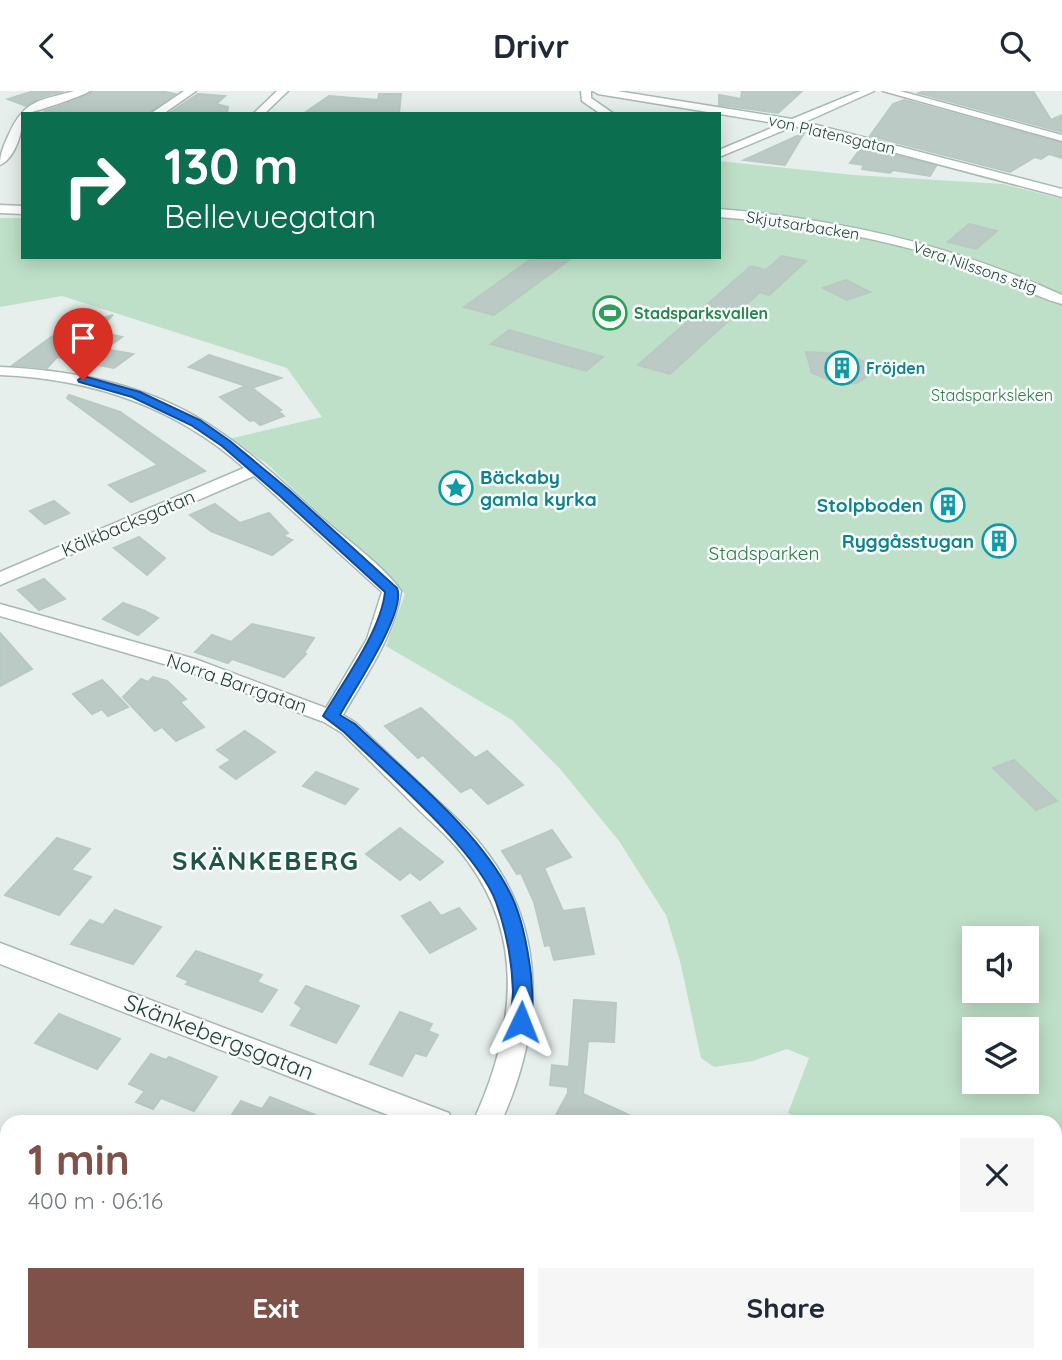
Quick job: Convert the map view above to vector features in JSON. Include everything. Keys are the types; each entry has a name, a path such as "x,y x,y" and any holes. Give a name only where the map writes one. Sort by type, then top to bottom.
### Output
{"street":[{"path":"28,112 40,104 85,91"},
{"path":"158,112 191,91"},
{"path":"259,112 282,91"},
{"path":"586,91 586,99 606,112"},
{"name":"von Platensgatan","path":"598,91 794,123 1062,193"},
{"path":"721,154 869,91"},
{"path":"888,91 1062,138"},
{"path":"0,162 21,120"},
{"path":"1022,183 1052,177"},
{"path":"0,209 21,210"},
{"name":"Skjutsarbacken","path":"721,213 802,222 886,239"},
{"name":"Vera Nilssons stig","path":"886,239 1000,272 1062,300"},
{"path":"0,371 68,377 136,394 195,422 256,469 392,591 391,605 378,633 331,716"},
{"name":"Kälkbacksgatan","path":"0,579 256,469"},
{"name":"Norra Barrgatan","path":"0,610 188,664 331,716 349,728 462,838 480,859 504,899 519,952 523,993 521,1022 514,1056 491,1115"},
{"name":"Skänkebergsgatan","path":"0,953 421,1115"}],"green space":[{"name":"Stadsparken","path":"721,161 854,175 1003,184 1062,199 1062,1115 792,1115 788,1113 809,1058 787,1049 753,1061 714,1067 701,1058 680,961 666,915 619,841 561,770 512,720 386,646 405,594 266,463 229,439 322,417 287,368 62,296 0,307 0,218 21,218 21,259 721,259"}],"building":[{"path":"34,91 64,91 41,97 26,106 8,99"},
{"path":"92,91 161,91 175,94 150,112 43,112 79,99"},
{"path":"742,91 802,91 778,113 719,105 719,95 741,99"},
{"path":"1033,91 1051,120 1062,115 1062,132 919,93"},
{"path":"198,94 225,96 216,104 228,107 227,112 171,112"},
{"path":"379,94 401,94 399,112 306,112 329,96 378,100"},
{"path":"904,100 1062,143 1062,158 1049,154 1041,159 1035,157 1010,172 870,136 893,104"},
{"path":"804,133 785,165 744,160"},
{"path":"862,147 936,166 930,176 893,170 890,173 862,169 864,165 850,163"},
{"path":"969,224 997,231 976,249 948,242"},
{"path":"782,256 806,261 769,295 760,292 670,374 638,365 751,266 766,270"},
{"path":"531,259 570,259 494,315 464,307"},
{"path":"846,280 870,292 847,300 823,288"},
{"path":"113,315 96,331 122,337 105,349 133,354 114,368 57,357 47,368 13,365 57,333"},
{"path":"509,330 603,357 586,371 491,344"},
{"name":"Fröjden","path":"806,352 844,354 881,368 857,383 840,384 812,373"},
{"path":"209,355 281,378 252,388 281,410 278,411 284,416 260,425 254,420 250,421 220,397 246,386 189,367"},
{"path":"69,395 120,412 205,471 131,502 109,485 158,465 67,398"},
{"path":"54,501 69,513 45,524 30,511"},
{"path":"215,504 240,523 269,513 288,533 283,536 292,540 272,555 211,531 190,515"},
{"path":"139,537 165,558 147,575 114,548"},
{"path":"44,579 65,599 39,610 18,590"},
{"path":"123,603 158,618 138,635 103,619"},
{"path":"252,624 314,638 304,653 306,654 284,677 232,659 228,663 195,652 212,635 231,642"},
{"path":"0,633 32,669 0,686"},
{"path":"153,677 167,681 186,699 180,702 204,727 176,741 162,727 155,731 123,697 141,679 148,682"},
{"path":"102,680 128,707 108,716 102,709 92,714 73,694"},
{"path":"421,708 475,758 487,751 523,785 488,804 471,787 461,792 423,755 418,758 385,726"},
{"path":"245,731 275,752 236,779 220,767 231,760 217,750"},
{"path":"1014,760 1057,801 1036,810 993,768"},
{"path":"316,772 358,789 345,804 303,786"},
{"path":"400,828 443,862 420,880 410,872 400,880 366,854"},
{"path":"552,830 571,857 544,868 563,911 584,908 594,954 554,960 550,945 545,946 534,902 521,873 517,874 502,851"},
{"path":"57,838 90,849 71,870 91,877 59,915 5,895"},
{"path":"430,902 441,916 459,908 476,929 430,953 402,916"},
{"path":"115,910 161,927 133,964 71,944 90,920 103,925"},
{"path":"196,951 262,975 257,982 277,990 262,1012 186,984 189,981 177,976"},
{"path":"306,986 359,1006 336,1043 291,1025 302,1008 295,1003"},
{"path":"574,1000 616,1003 614,1042 588,1041 583,1094 629,1115 556,1115 568,1093 568,1087 550,1085 552,1065 569,1067"},
{"path":"400,1012 432,1024 428,1031 438,1035 426,1056 415,1053 402,1076 370,1064"},
{"path":"59,1014 120,1039 97,1069 35,1043"},
{"path":"151,1054 166,1060 169,1057 217,1077 194,1111 161,1098 153,1109 136,1102 145,1091 129,1084"},
{"path":"270,1097 315,1115 232,1115 241,1101 262,1109"}],"place":[{"name":"Stadsparksvallen","path":"610,313"},
{"name":"Fröjden","path":"842,368"},
{"name":"Bäckaby gamla kyrka","path":"456,488"},
{"name":"Stolpboden","path":"948,505"},
{"name":"Ryggåsstugan","path":"999,541"}],"district":[{"name":"SKÄNKEBERG","path":"266,861"}],"route":[{"path":"83,380 136,394 195,422 226,444 284,493 392,591 391,605 378,633 331,716 349,728 462,838 480,859 504,899 519,952 523,993 521,1022"}],"park label":[{"name":"Stadsparksleken","path":"992,395"}]}
